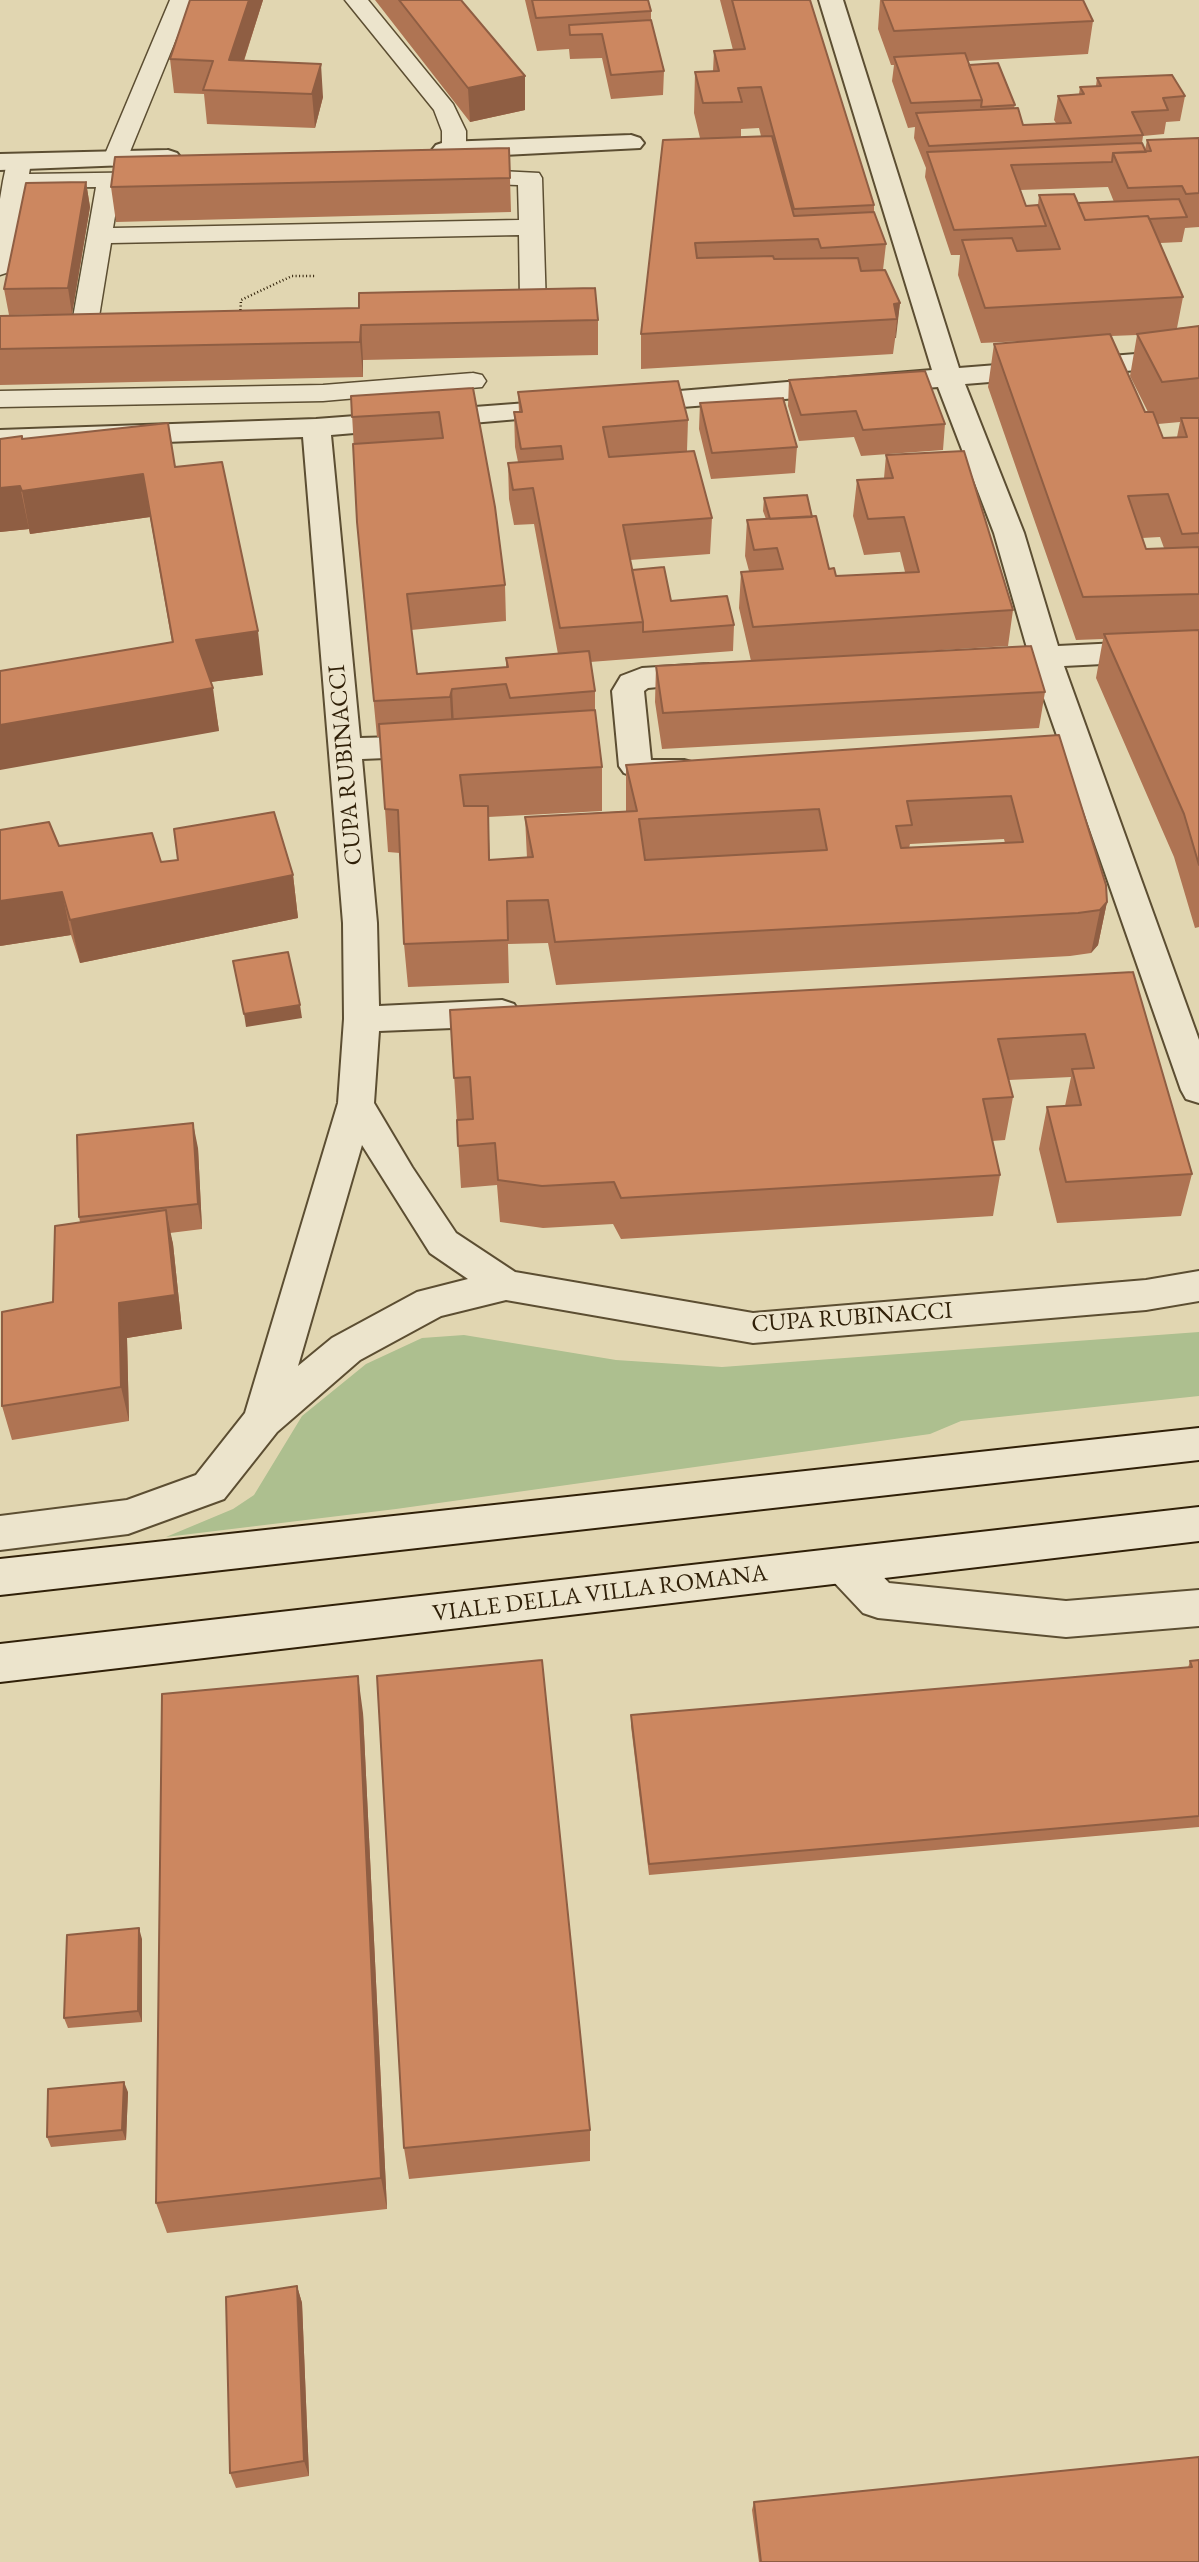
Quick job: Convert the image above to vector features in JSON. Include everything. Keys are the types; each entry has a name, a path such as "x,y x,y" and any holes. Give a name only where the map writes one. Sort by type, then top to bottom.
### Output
{"street":[{"path":"831,0 947,375 1009,533 1045,656 1067,755 1148,984 1199,1090"},
{"path":"418,151 631,143"},
{"path":"11,168 194,168"},
{"path":"0,439 316,428 947,375 1199,357"},
{"name":"CUPA RUBINACCI","path":"263,1420 356,1103 362,1019 363,959 316,428"},
{"path":"990,659 1199,649"},
{"path":"707,770 651,773 635,766 617,738 628,691 632,683 642,678 739,673"},
{"path":"345,750 468,744"},
{"path":"362,1019 534,1011"},
{"name":"CUPA RUBINACCI","path":"356,1103 399,1177 443,1242 506,1285"},
{"name":"CUPA RUBINACCI","path":"0,1533 128,1517 210,1487 263,1420 346,1349 431,1303 506,1285 753,1328 1146,1296 1199,1286"},
{"path":"0,1577 1199,1444"},
{"name":"VIALE DELLA VILLA ROMANA","path":"0,1663 1199,1524"},
{"path":"846,1566 878,1600 1066,1619 1199,1608"}],"lane":[{"path":"84,329 112,170 181,0"},
{"path":"356,0 445,109 454,131 454,149"},
{"path":"0,267 11,168"},
{"path":"439,177 530,178 533,308 475,309"},
{"path":"99,236 532,227"},
{"path":"56,330 109,328"},
{"path":"0,400 323,393 473,381"}],"path":[{"path":"240,327 241,300 292,276 319,276"}],"green space":[{"path":"1199,1332 1199,1396 961,1421 930,1434 396,1509 166,1537 233,1509 254,1495 302,1416 366,1364 422,1338 464,1335 616,1360 722,1367"}],"building":[{"path":"190,0 249,0 229,60 321,64 312,94 203,90 213,61 170,59"},
{"path":"399,0 461,0 525,76 468,88"},
{"path":"532,0 648,0 651,11 536,18"},
{"path":"732,0 810,0 874,205 794,209 761,87 738,88 742,102 703,103 695,72 719,71 714,51 745,49"},
{"path":"882,0 1083,0 1093,21 894,31"},
{"path":"651,20 664,71 611,75 602,34 570,35 569,25"},
{"path":"965,53 982,100 911,103 894,57"},
{"path":"998,63 1015,105 981,107 982,100 969,65"},
{"path":"1172,75 1185,96 1163,98 1168,110 1132,112 1143,135 929,146 916,113 1018,108 1023,125 1071,123 1058,96 1084,94 1080,87 1101,86 1097,78"},
{"path":"772,136 794,216 874,212 886,244 821,248 818,239 695,243 697,258 858,258 861,271 885,270 900,303 894,304 897,319 641,334 663,140"},
{"path":"1199,138 1199,193 1186,194 1182,186 1128,188 1113,153 1151,151 1147,140"},
{"path":"1142,143 1146,152 1113,153 1112,162 1011,165 1026,206 1038,205 1046,226 954,230 927,152"},
{"path":"509,148 510,178 111,187 115,157"},
{"path":"86,182 68,288 4,289 26,183"},
{"path":"1074,194 1085,220 1148,216 1183,297 985,308 962,240 1012,238 1017,251 1060,249 1039,195"},
{"path":"1179,199 1187,217 1149,219 1148,216 1085,220 1078,203"},
{"path":"595,288 598,320 361,325 360,342 0,349 0,316 359,308 359,293"},
{"path":"1199,326 1199,378 1162,382 1137,334"},
{"path":"1110,334 1145,412 1153,412 1163,438 1187,437 1181,418 1199,418 1199,533 1182,534 1168,494 1128,496 1146,549 1199,547 1199,594 1083,597 994,344"},
{"path":"925,371 945,424 863,430 856,411 801,415 789,380"},
{"path":"678,381 688,420 603,427 609,457 694,451 712,518 623,525 643,622 560,628 533,488 513,490 508,463 563,459 561,446 521,449 514,412 522,412 518,392"},
{"path":"473,388 495,507 505,585 407,594 417,674 508,667 506,658 589,651 595,691 510,698 506,684 452,689 450,697 374,701 357,522 353,444 443,438 439,412 352,417 351,396"},
{"path":"783,398 797,447 712,453 700,403"},
{"path":"168,423 175,467 222,462 258,631 196,640 213,688 0,725 0,671 173,642 143,474 22,491 20,486 0,488 0,439"},
{"path":"964,451 1013,610 753,627 741,572 783,569 777,548 754,550 747,520 816,516 829,569 834,568 836,576 919,572 904,517 868,519 857,480 893,478 886,455"},
{"path":"807,495 812,517 770,519 764,498"},
{"path":"664,567 671,601 727,596 734,625 643,632 632,570"},
{"path":"1199,630 1199,865 1184,814 1104,634"},
{"path":"1031,646 1045,692 663,713 656,666"},
{"path":"595,710 602,767 460,775 464,806 488,806 489,860 533,857 525,817 637,811 626,765 1059,735 1106,885 1107,902 1100,910 1078,913 555,942 548,900 507,901 508,940 404,944 398,810 385,809 379,724","holes":["1011,796 1023,842 901,848 896,826 912,825 907,801","819,809 827,850 645,860 639,819"]},
{"path":"274,812 293,875 70,920 62,892 0,901 0,830 49,822 59,846 152,833 161,862 178,860 174,829"},
{"path":"288,952 300,1005 244,1014 233,961"},
{"path":"1133,972 1192,1174 1066,1182 1047,1107 1081,1105 1072,1069 1094,1068 1085,1034 998,1039 1013,1097 983,1099 1000,1175 621,1198 614,1182 542,1186 498,1180 495,1143 458,1146 457,1120 473,1119 470,1077 454,1078 450,1010"},
{"path":"193,1123 198,1204 79,1217 77,1135"},
{"path":"166,1210 175,1295 119,1303 121,1387 2,1406 2,1312 53,1302 55,1226"},
{"path":"542,1660 590,2130 404,2148 377,1676"},
{"path":"1199,1660 1199,1816 649,1864 631,1715 1192,1667 1190,1661"},
{"path":"358,1676 381,2178 156,2203 162,1694"},
{"path":"139,1928 138,2011 64,2018 67,1935"},
{"path":"124,2082 122,2130 47,2137 48,2089"},
{"path":"297,2286 304,2461 230,2473 226,2297"},
{"path":"1199,2457 1199,2562 761,2562 754,2502"}]}
